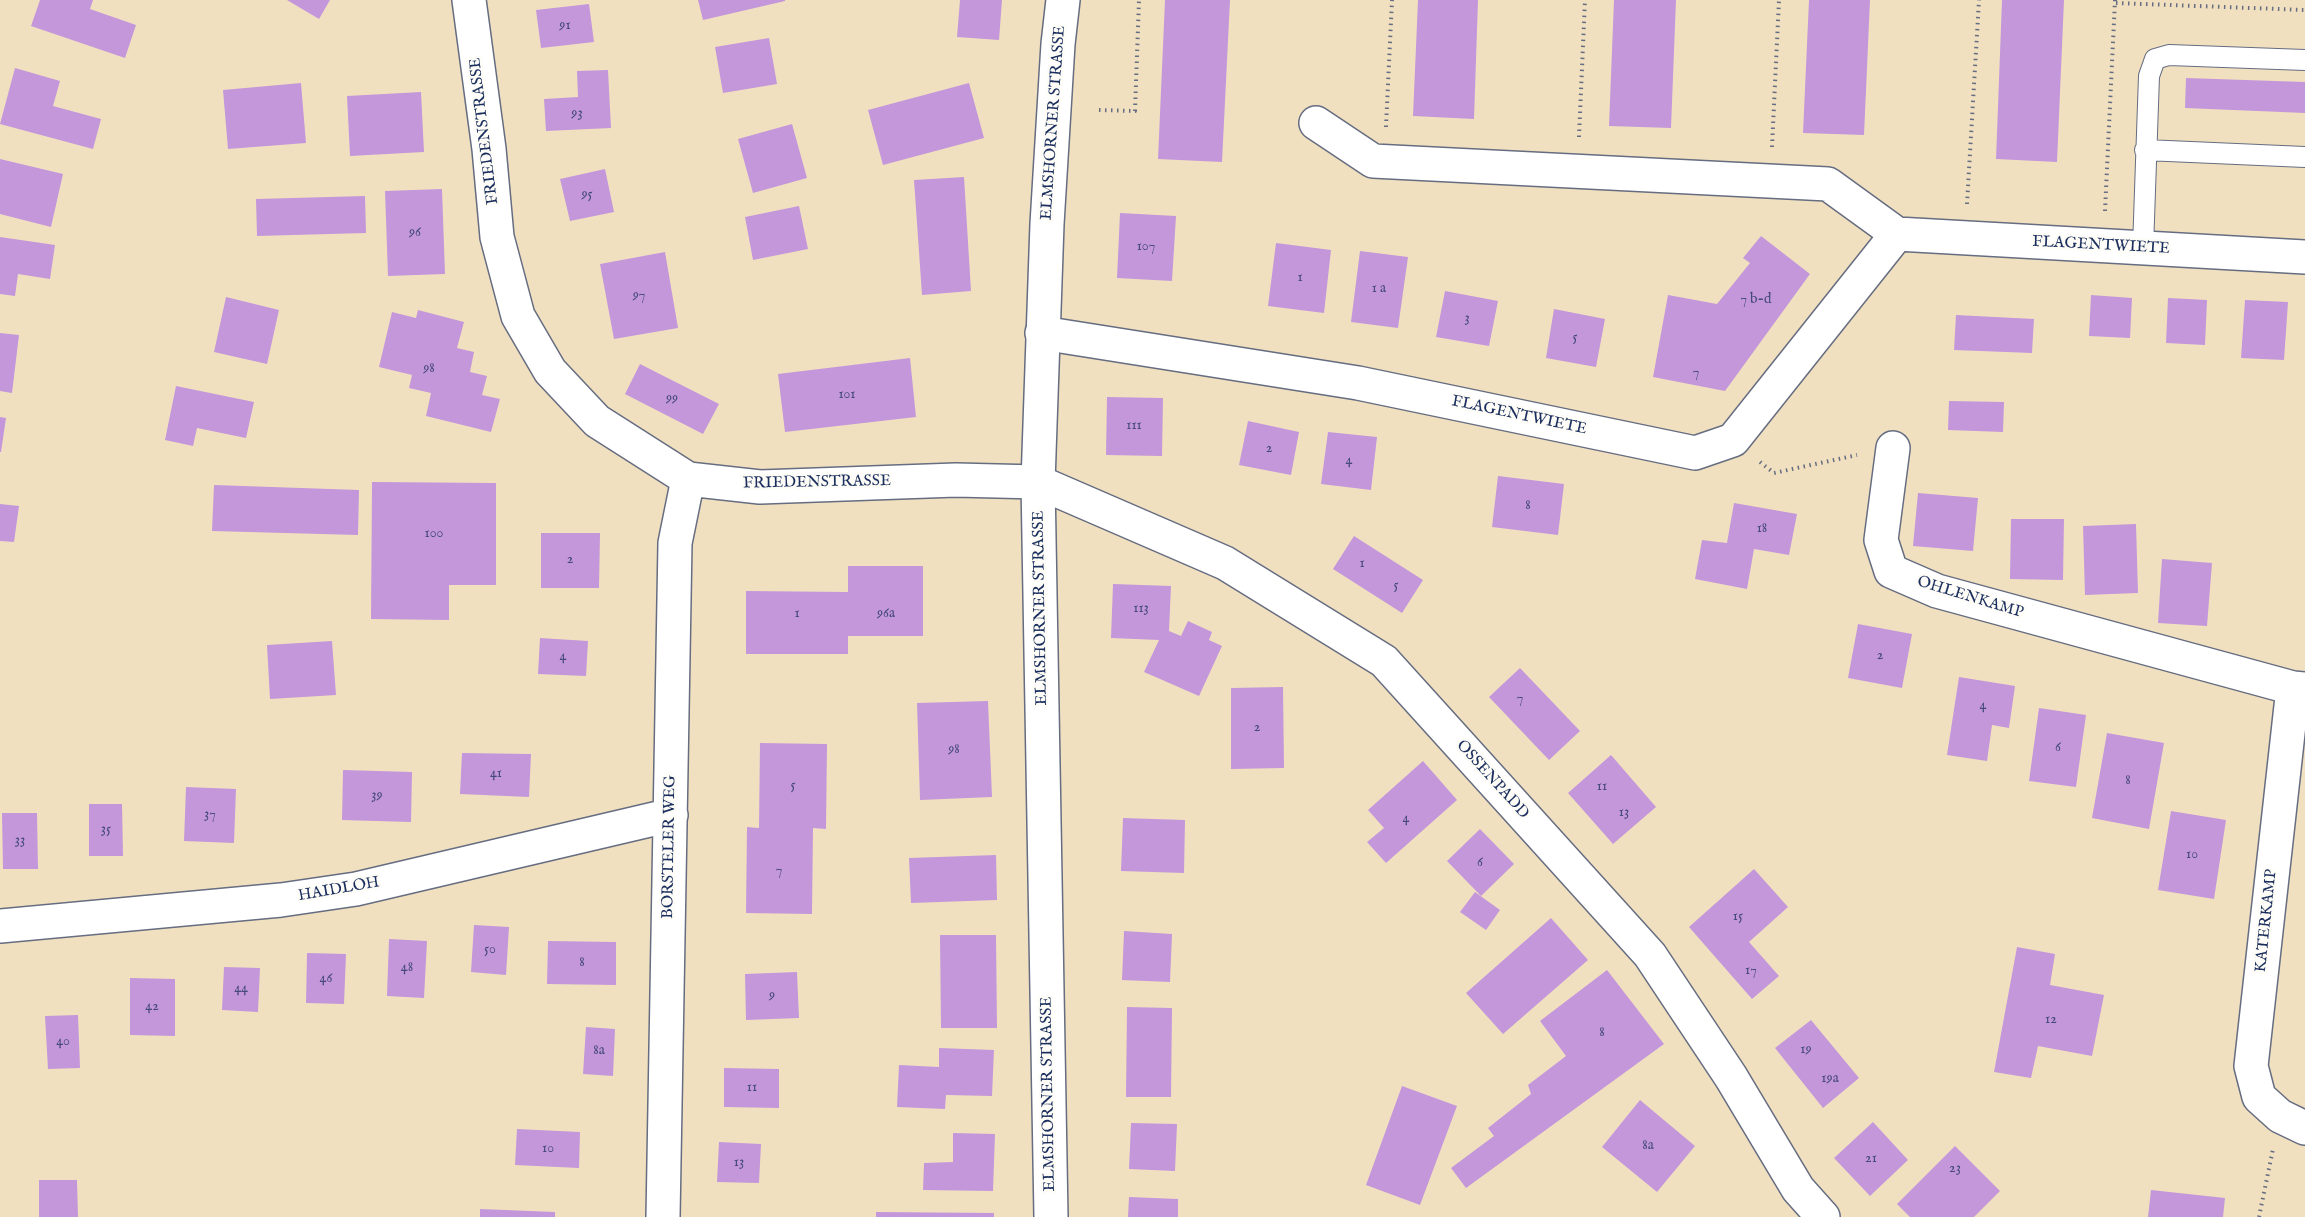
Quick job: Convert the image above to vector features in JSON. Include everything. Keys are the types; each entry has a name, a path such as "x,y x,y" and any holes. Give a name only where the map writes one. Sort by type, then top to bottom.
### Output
{"street":[{"name":"FRIEDENSTRASSE","path":"469,0 489,149 497,237 518,316 550,371 597,421 688,479 760,487 956,480 1038,482"},
{"name":"ELMSHORNER STRASSE","path":"1051,1217 1038,482 1042,333 1058,44 1063,0"},
{"path":"1316,123 1373,161 1828,184 1897,234 1733,440"},
{"name":"FLAGENTWIETE","path":"1897,234 2103,248 2305,257"},
{"name":"FLAGENTWIETE","path":"1042,333 1358,383 1695,453 1733,440"},
{"name":"OHLENKAMP","path":"1893,448 1881,540 1891,571 1937,591 2299,688"},
{"name":"BORSTELER WEG","path":"663,1217 675,543 688,479"},
{"name":"OSSENPADD","path":"1038,482 1225,563 1384,661 1650,955 1731,1077 1798,1189 1823,1217"},
{"name":"KATERKAMP","path":"2293,1122 2259,1097 2250,1066 2299,688"},
{"name":"HAIDLOH","path":"0,926 281,900 356,889 671,815"}],"lane":[{"path":"2143,248 2149,76 2155,59 2169,55 2305,60"},
{"path":"2145,150 2305,157"}],"path":[{"path":"1100,110 1135,111 1139,0"},
{"path":"1373,161 1386,131 1392,0"},
{"path":"1578,171 1585,0"},
{"path":"1771,181 1779,0"},
{"path":"1965,237 1979,0"},
{"path":"2103,248 2115,2 2305,10"},
{"path":"1733,440 1774,473 1893,448"},
{"path":"2259,1217 2293,1122"}],"building":[{"path":"40,0 93,0 90,9 136,25 125,58 31,26"},
{"path":"287,0 330,0 319,19"},
{"path":"698,0 785,0 785,1 703,20"},
{"path":"960,0 1002,0 999,40 957,37"},
{"path":"1165,0 1230,0 1222,162 1158,159"},
{"path":"1418,0 1478,0 1474,119 1413,116"},
{"path":"1614,0 1676,0 1671,128 1609,126"},
{"path":"1809,0 1870,0 1864,135 1803,133"},
{"path":"2002,0 2064,0 2057,162 1996,159"},
{"path":"589,4 594,42 541,48 536,10"},
{"path":"769,38 777,84 723,93 715,47"},
{"path":"15,68 60,81 53,106 101,119 93,149 0,124"},
{"path":"608,70 611,128 546,131 544,99 578,97 577,71"},
{"path":"2186,78 2305,82 2305,113 2185,108"},
{"path":"301,83 306,143 228,149 223,90"},
{"path":"969,83 984,138 883,165 868,110"},
{"path":"421,92 424,152 350,156 347,96"},
{"path":"792,124 807,178 753,193 738,139"},
{"path":"0,159 63,174 51,227 0,214"},
{"path":"605,169 614,212 570,221 560,179"},
{"path":"964,177 971,291 922,295 914,180"},
{"path":"442,189 445,274 388,276 385,191"},
{"path":"365,196 366,233 257,236 256,199"},
{"path":"799,206 808,249 753,260 745,217"},
{"path":"1120,213 1176,216 1172,281 1117,278"},
{"path":"1761,236 1810,274 1725,391 1653,377 1668,295 1717,304 1750,263 1743,258"},
{"path":"0,237 55,245 50,279 18,274 15,296 0,294"},
{"path":"1276,243 1331,250 1324,313 1268,306"},
{"path":"1360,251 1408,257 1398,328 1351,322"},
{"path":"665,252 678,328 614,339 600,264"},
{"path":"1445,291 1498,301 1489,346 1436,337"},
{"path":"2091,295 2132,298 2130,338 2089,336"},
{"path":"226,297 279,310 267,364 214,352"},
{"path":"2168,298 2207,300 2205,345 2166,343"},
{"path":"2245,300 2288,302 2284,360 2241,358"},
{"path":"1554,309 1605,319 1596,367 1546,358"},
{"path":"418,310 464,322 457,348 474,352 470,372 487,376 482,395 500,399 491,432 426,416 431,393 409,388 412,375 379,367 392,312 416,318"},
{"path":"1956,315 2034,319 2032,353 1954,350"},
{"path":"0,333 19,335 12,393 0,391"},
{"path":"910,358 916,417 785,432 778,374"},
{"path":"640,364 719,404 703,434 625,394"},
{"path":"176,386 254,402 246,438 197,428 193,446 165,440"},
{"path":"1107,397 1163,398 1162,456 1106,455"},
{"path":"1949,401 2004,402 2003,432 1948,430"},
{"path":"0,417 6,418 1,452 0,452"},
{"path":"1248,421 1299,432 1291,475 1239,465"},
{"path":"1328,432 1377,437 1371,490 1321,484"},
{"path":"1498,476 1564,484 1558,535 1492,527"},
{"path":"372,482 496,483 496,585 449,585 449,620 371,619"},
{"path":"214,485 359,490 358,535 212,531"},
{"path":"1918,493 1978,498 1973,551 1913,546"},
{"path":"1734,503 1797,514 1789,555 1754,549 1747,589 1695,579 1702,540 1727,543"},
{"path":"0,504 19,506 14,542 0,541"},
{"path":"2011,519 2064,519 2063,580 2010,579"},
{"path":"2136,524 2138,593 2085,595 2083,526"},
{"path":"541,533 600,533 599,588 541,588"},
{"path":"1354,536 1423,580 1402,613 1333,569"},
{"path":"2162,559 2212,563 2207,626 2158,623"},
{"path":"848,566 923,566 923,636 848,636 848,654 746,654 746,591 848,592"},
{"path":"1113,584 1171,586 1169,631 1181,636 1188,621 1212,632 1209,640 1222,646 1199,696 1144,672 1159,640 1111,638"},
{"path":"1858,624 1912,634 1902,688 1848,678"},
{"path":"540,638 588,641 586,676 538,674"},
{"path":"332,641 336,695 270,699 267,645"},
{"path":"1520,668 1580,731 1549,760 1489,697"},
{"path":"1959,677 2015,686 2009,728 1992,725 1987,761 1947,755"},
{"path":"1283,687 1284,768 1231,769 1231,688"},
{"path":"988,701 992,797 920,800 917,703"},
{"path":"2039,708 2086,715 2076,787 2029,781"},
{"path":"2107,733 2164,743 2149,829 2092,818"},
{"path":"760,743 827,744 826,829 813,828 812,914 746,913 747,827 759,828"},
{"path":"462,753 531,754 529,797 460,794"},
{"path":"1611,755 1656,807 1613,844 1568,793"},
{"path":"1423,761 1457,800 1386,863 1367,842 1384,828 1368,810"},
{"path":"343,770 412,772 411,822 342,820"},
{"path":"186,787 236,789 234,843 184,841"},
{"path":"89,804 122,804 123,856 89,856"},
{"path":"2171,811 2226,820 2214,899 2158,890"},
{"path":"2,813 37,813 38,869 3,869"},
{"path":"1123,818 1185,820 1184,873 1121,871"},
{"path":"1480,829 1514,864 1481,896 1447,861"},
{"path":"996,855 997,900 911,903 909,858"},
{"path":"1754,869 1788,907 1749,942 1779,976 1752,999 1689,927"},
{"path":"1475,892 1500,910 1486,930 1460,912"},
{"path":"1551,918 1588,960 1503,1034 1466,993"},
{"path":"474,925 509,927 506,975 471,972"},
{"path":"1124,931 1172,934 1170,982 1122,980"},
{"path":"940,935 996,935 997,1028 941,1028"},
{"path":"389,939 427,941 424,998 387,996"},
{"path":"548,941 616,942 616,985 547,984"},
{"path":"2017,947 2055,954 2050,985 2104,995 2092,1056 2038,1046 2031,1078 1994,1072"},
{"path":"307,953 346,954 344,1004 306,1003"},
{"path":"224,967 260,968 258,1012 222,1010"},
{"path":"1607,970 1664,1044 1466,1188 1451,1168 1494,1136 1488,1128 1531,1094 1528,1085 1566,1056 1540,1021"},
{"path":"797,972 799,1018 746,1020 745,974"},
{"path":"130,978 175,979 175,1036 130,1035"},
{"path":"1127,1007 1172,1008 1171,1097 1126,1097"},
{"path":"78,1015 80,1068 48,1069 45,1016"},
{"path":"1811,1020 1859,1078 1823,1108 1775,1048"},
{"path":"586,1027 615,1029 613,1076 583,1074"},
{"path":"939,1048 994,1050 992,1096 946,1095 945,1109 897,1107 899,1065 939,1067"},
{"path":"724,1068 779,1069 779,1108 724,1107"},
{"path":"1402,1086 1457,1106 1420,1205 1366,1185"},
{"path":"1640,1100 1695,1146 1657,1192 1602,1147"},
{"path":"1873,1122 1908,1160 1870,1196 1834,1158"},
{"path":"1131,1123 1177,1124 1175,1171 1129,1169"},
{"path":"517,1129 580,1132 579,1168 515,1165"},
{"path":"953,1133 995,1134 993,1191 923,1190 924,1163 953,1162"},
{"path":"719,1142 761,1144 759,1183 717,1182"},
{"path":"1955,1146 2000,1191 1974,1217 1910,1217 1897,1204"},
{"path":"39,1180 77,1180 78,1217 39,1217"},
{"path":"2151,1190 2225,1198 2223,1217 2148,1217"},
{"path":"1129,1197 1178,1199 1178,1217 1128,1217"},
{"path":"480,1209 555,1212 555,1217 480,1217"},
{"path":"876,1212 994,1213 994,1217 876,1217"}]}
